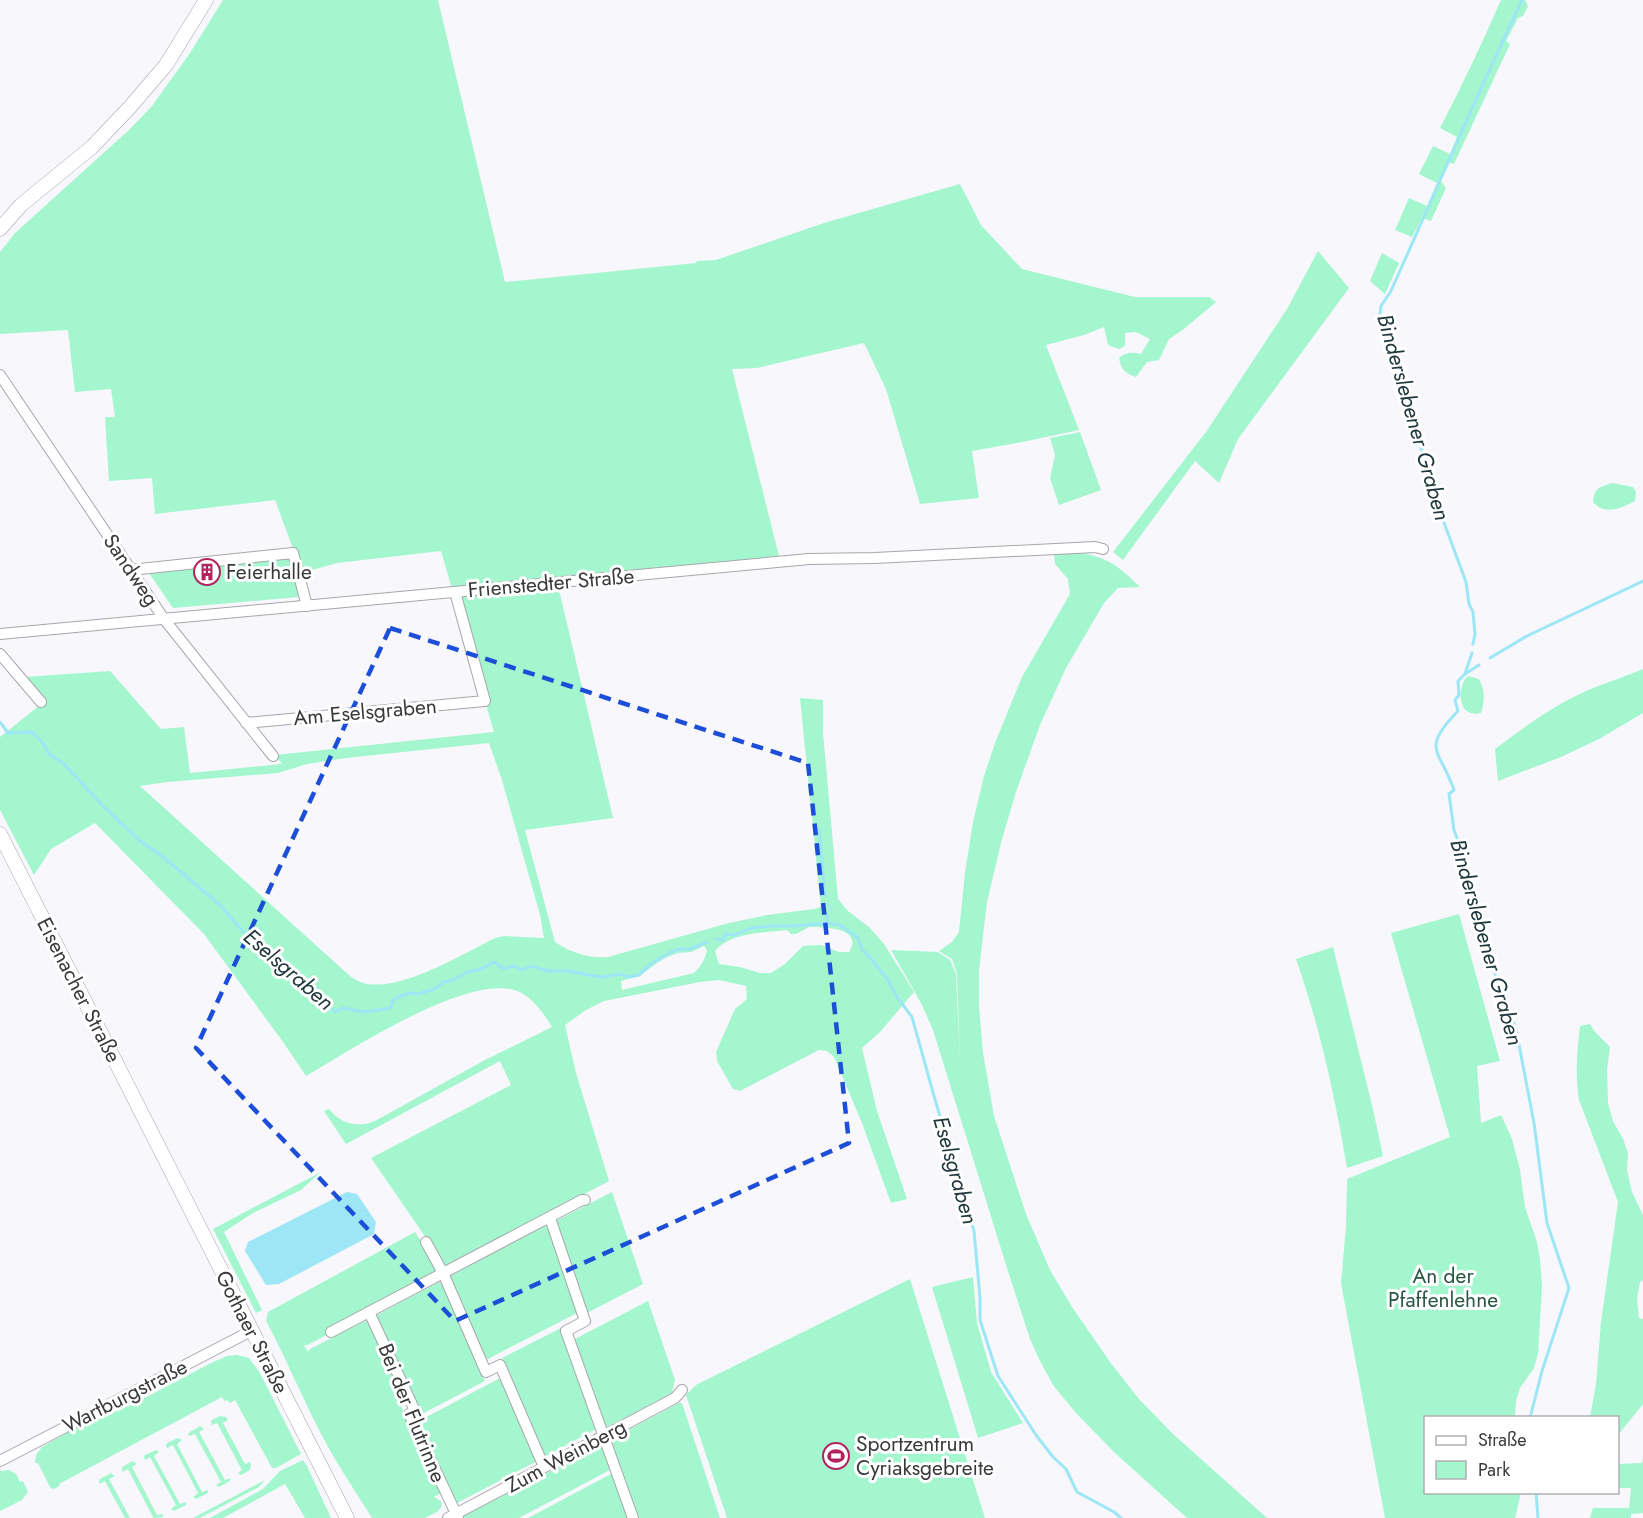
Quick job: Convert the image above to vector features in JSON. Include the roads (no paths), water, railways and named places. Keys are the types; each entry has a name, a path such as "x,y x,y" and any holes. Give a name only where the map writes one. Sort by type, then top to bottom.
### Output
{"main road":[{"path":"0,229 21,205 92,147 130,107 166,65 206,0"},
{"name":"Eisenacher Straße","path":"0,834 158,1145"},
{"name":"Gothaer Straße","path":"158,1145 347,1518"}],"street":[{"name":"Sandweg","path":"0,375 164,619 273,756"},
{"name":"Frienstedter Straße","path":"0,634 809,559 1095,547 1103,549"},
{"path":"130,570 293,553 307,606"},
{"name":"Am Eselsgraben","path":"246,723 485,700 455,592"},
{"path":"0,654 41,702"},
{"path":"331,1332 442,1272 585,1200"},
{"path":"549,1218 585,1321 566,1331 633,1518"},
{"path":"426,1242 442,1272 486,1372 500,1365 544,1467"},
{"name":"Bei der Flutrinne","path":"369,1312 415,1411 409,1414 454,1517"},
{"name":"Wartburgstraße","path":"0,1461 251,1331"},
{"name":"Zum Weinberg","path":"454,1517 675,1398 682,1390"}],"water":[{"path":"347,1192 357,1194 376,1222 374,1234 279,1284 266,1285 245,1251 248,1242"}],"waterway":[{"name":"Binderslebener Graben","path":"1473,644 1475,634 1473,612 1469,604 1466,582 1436,501 1380,314 1381,306 1391,291 1522,0"},
{"path":"1490,658 1527,636 1643,581"},
{"name":"Binderslebener Graben","path":"1472,653 1465,674 1458,681 1459,695 1455,700 1458,711 1439,734 1436,750 1454,790 1449,794 1454,830 1474,885 1484,945 1516,1029 1534,1123 1547,1223 1569,1288 1542,1371 1531,1416"},
{"path":"1465,674 1479,665"},
{"name":"Eselsgraben","path":"0,722 8,733 32,732 50,755 63,763 140,841 162,856 221,906 251,941 270,958 291,967 324,995 328,1005 335,1012 343,1008 365,1012 391,1008 393,1000 398,997 434,989 444,982 494,962 504,969 513,966 522,970 531,966 548,971 568,971 601,977 623,974 627,977 639,975 652,963 671,952 690,949 707,942"},
{"path":"819,829 825,896"},
{"path":"827,914 827,923"},
{"name":"Eselsgraben","path":"717,939 723,940 725,934 735,935 751,928 827,923 840,925 857,937 862,949 888,980 912,1017 974,1231 980,1320 998,1376 1036,1435 1053,1457 1066,1469 1077,1492 1121,1518"},
{"name":"Binderslebener Graben","path":"1536,1494 1538,1518"}],"place":[{"name":"Feierhalle","path":"207,572"},
{"name":"Sportzentrum Cyriaksgebreite","path":"836,1456"}],"park label":[{"name":"An der Pfaffenlehne","path":"1443,1288"}]}
